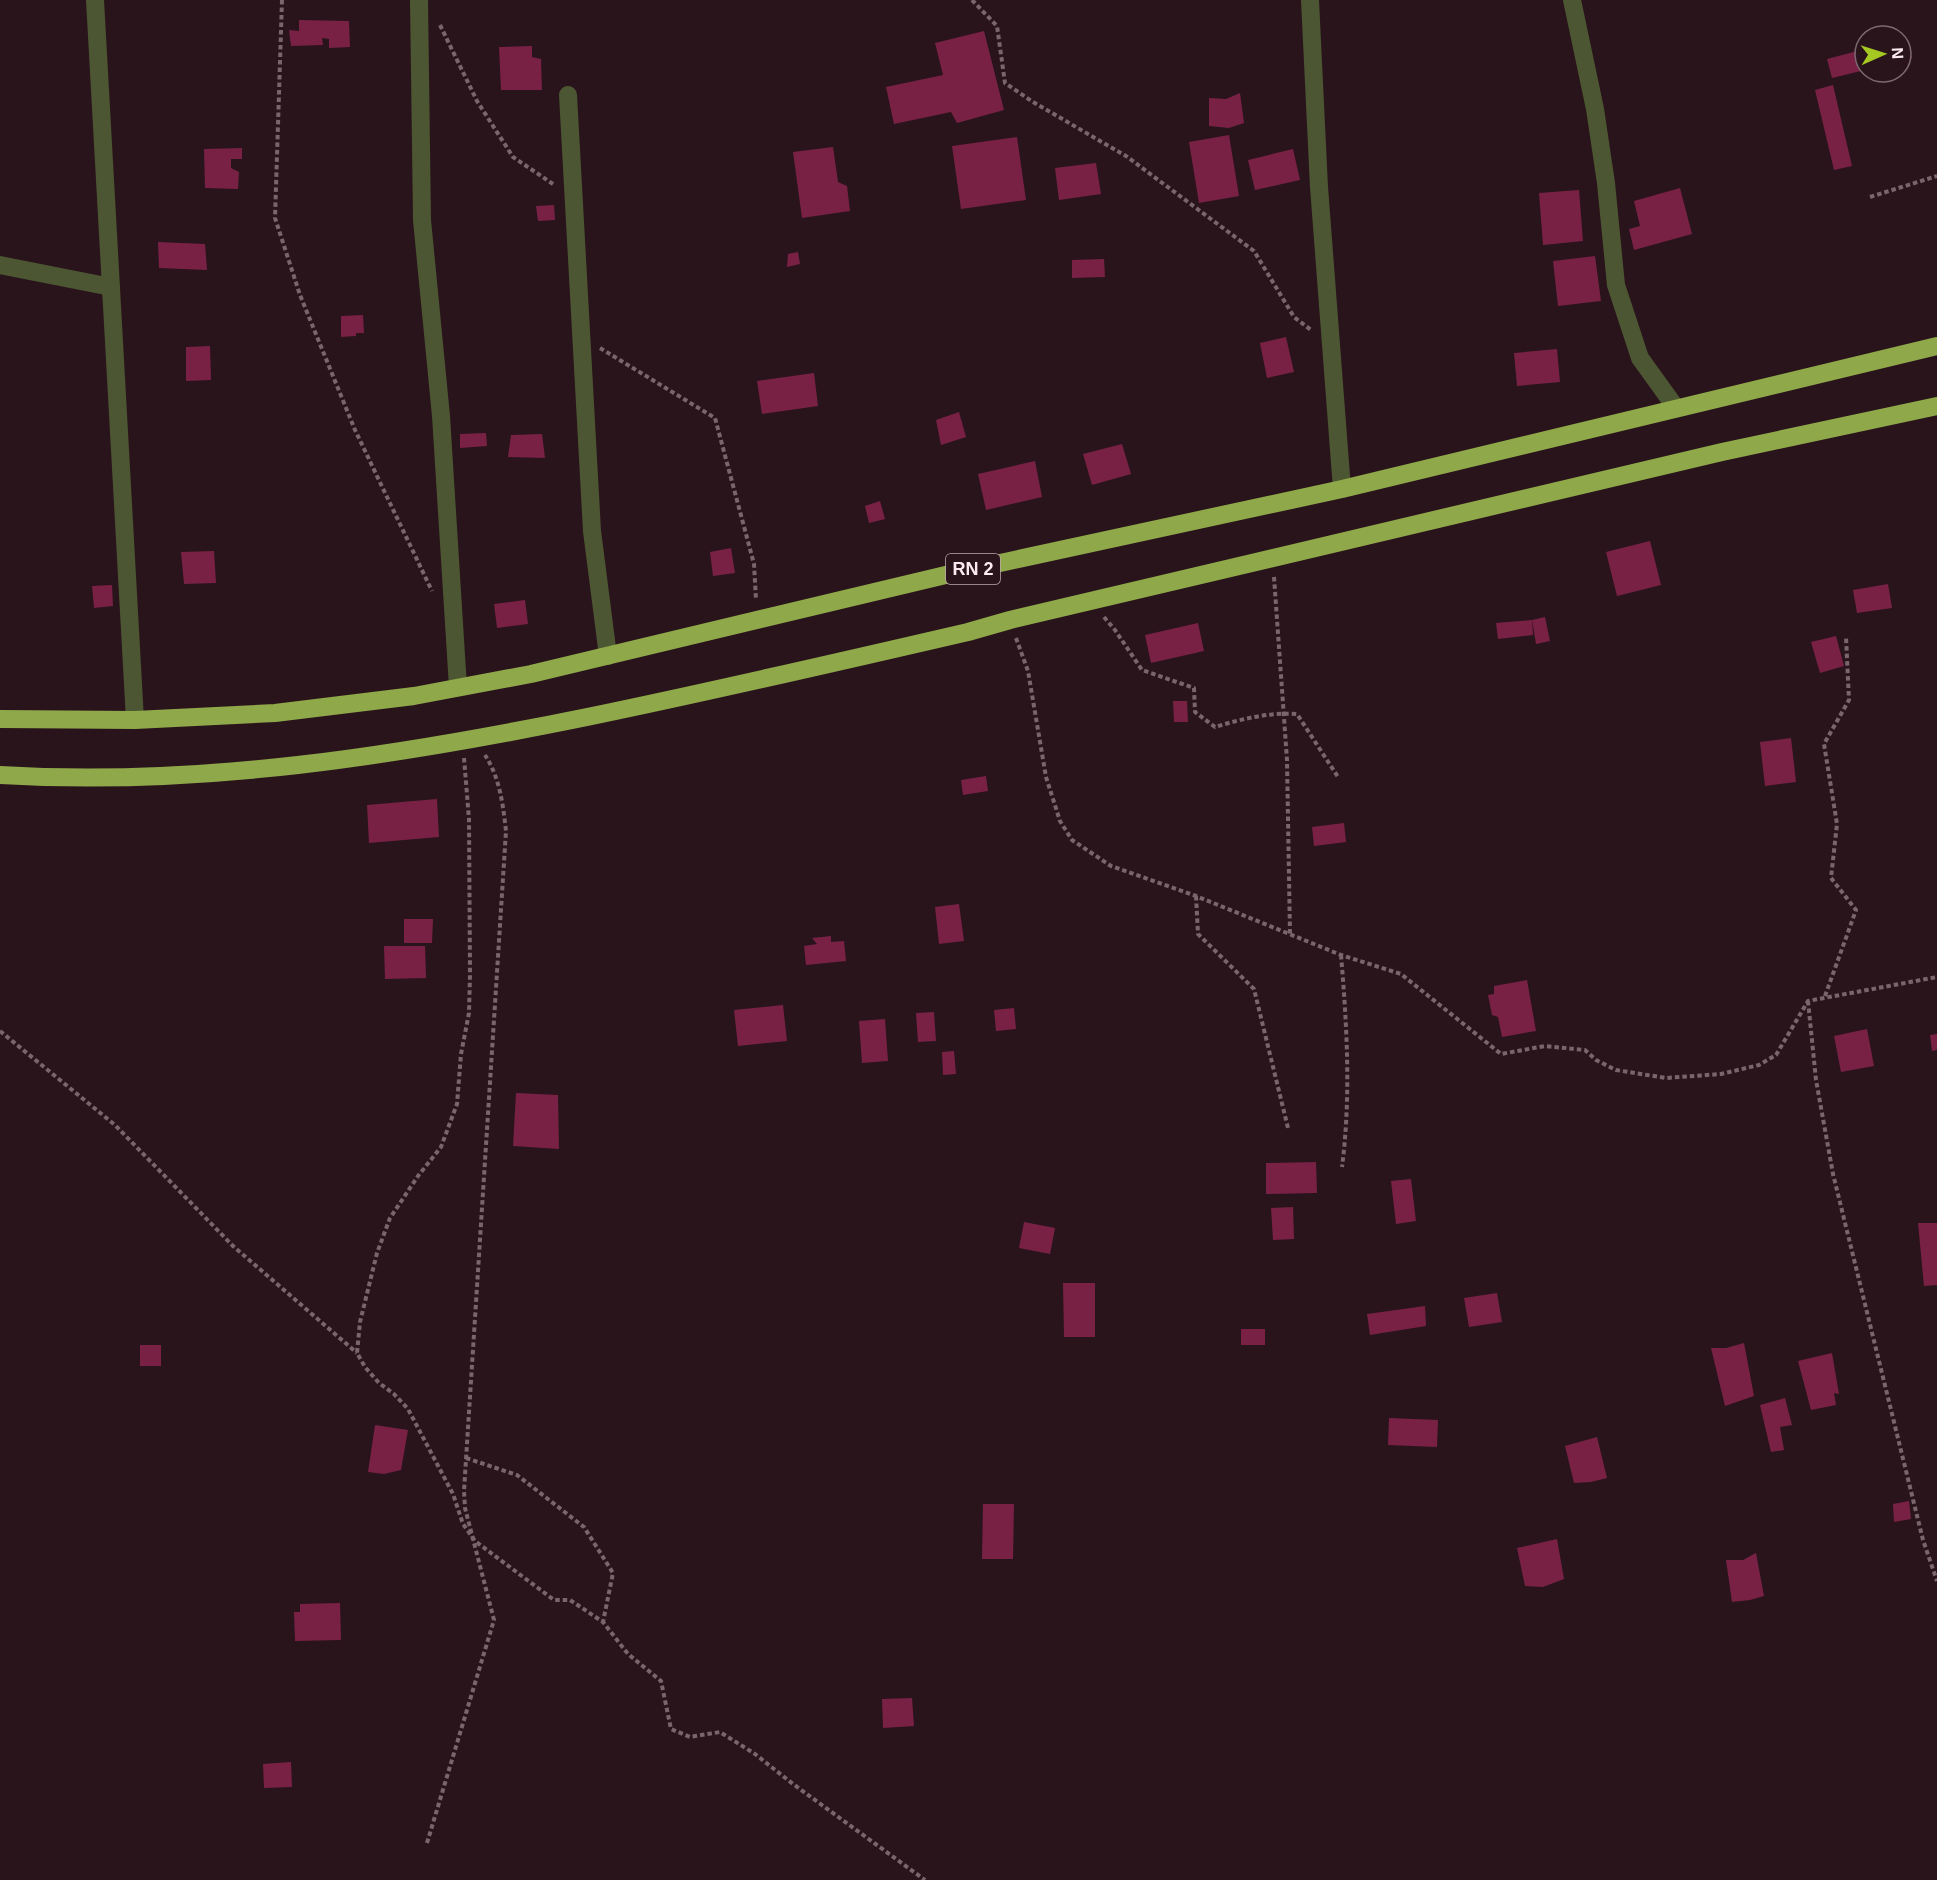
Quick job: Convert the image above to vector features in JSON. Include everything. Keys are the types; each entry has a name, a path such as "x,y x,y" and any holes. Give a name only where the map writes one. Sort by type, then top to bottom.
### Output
{"highway":[{"name":"RN 2","path":"0,718 135,720 275,713 414,696 608,656 976,568 1342,489 1937,346"},
{"path":"0,775 181,776 291,767 469,741 707,692 1722,452 1937,406"}],"street":[{"path":"95,0 135,720"},
{"path":"419,0 422,220 441,416 458,687"},
{"path":"1310,0 1319,187 1342,489"},
{"path":"1572,0 1606,183 1616,285 1640,358 1676,408"},
{"path":"568,96 592,531 608,656"},
{"path":"0,265 111,287"}],"path":[{"path":"282,0 275,218 300,295 355,430 435,598"},
{"path":"972,0 997,26 1005,83 1033,102 1126,156 1254,251 1294,317 1331,345"},
{"path":"438,20 477,101 513,156 574,197"},
{"path":"1870,197 1937,176"},
{"path":"581,337 715,418 754,564 757,620"},
{"path":"1273,558 1287,760 1290,934"},
{"path":"1089,601 1115,630 1142,670 1194,688 1195,712 1215,727 1238,720 1284,713 1297,714 1338,777"},
{"path":"1010,620 1028,671 1046,777 1060,821 1072,840 1111,866 1196,896 1341,955 1401,974 1501,1054 1545,1046 1585,1050 1596,1060 1616,1070 1666,1078 1721,1074 1759,1065 1776,1055 1808,1001 1825,996 1937,977"},
{"path":"1825,996 1856,910 1831,878 1837,824 1824,744 1849,700 1846,637"},
{"path":"357,1353 360,1322 377,1252 390,1218 441,1147 457,1104 461,1054 469,1013 471,975 469,741"},
{"path":"427,1843 494,1620 465,1508 464,1491 506,831 502,794 490,763 469,741"},
{"path":"1196,896 1198,934 1254,989 1288,1128"},
{"path":"1341,955 1347,1029 1346,1133 1342,1167"},
{"path":"1808,1001 1816,1080 1833,1174 1923,1540 1937,1581"},
{"path":"0,1031 115,1125 233,1246 357,1353 365,1367 379,1383 394,1394 408,1409 453,1494 463,1524 475,1541 554,1600 570,1600 603,1622 628,1654 661,1681 671,1729 690,1737 720,1732 755,1754 925,1880"},
{"path":"466,1458 517,1475 584,1527 613,1573 603,1622"}],"building":[{"path":"299,20 349,21 350,47 329,48 329,39 322,38 323,45 291,46 289,30 299,31"},
{"path":"984,31 1004,110 957,123 951,112 894,124 886,87 943,75 935,43"},
{"path":"532,46 532,57 541,59 542,90 501,90 499,47"},
{"path":"1853,52 1853,73 1832,78 1827,59"},
{"path":"1833,85 1852,166 1834,170 1815,90"},
{"path":"1240,93 1244,123 1229,128 1209,126 1209,98 1226,99"},
{"path":"1229,135 1239,196 1199,203 1189,142"},
{"path":"1017,137 1026,200 961,209 952,146"},
{"path":"833,147 838,182 847,186 850,211 802,218 793,152"},
{"path":"242,148 242,159 231,159 231,168 239,172 238,189 205,188 204,149"},
{"path":"1293,149 1300,180 1255,190 1248,160"},
{"path":"1096,163 1101,194 1059,200 1055,168"},
{"path":"1680,188 1692,234 1634,250 1629,229 1640,226 1634,201"},
{"path":"1579,190 1583,241 1543,245 1539,193"},
{"path":"554,205 555,220 538,221 536,206"},
{"path":"158,242 205,244 207,270 159,268"},
{"path":"798,252 800,264 787,267 788,254"},
{"path":"1595,256 1601,301 1558,306 1553,261"},
{"path":"1104,259 1105,277 1072,278 1072,260"},
{"path":"363,315 364,333 341,337 341,316"},
{"path":"1286,337 1294,372 1267,378 1260,343"},
{"path":"210,346 211,380 186,381 186,347"},
{"path":"1557,349 1560,382 1517,386 1514,353"},
{"path":"814,373 818,406 762,414 757,381"},
{"path":"959,412 966,437 941,445 936,420"},
{"path":"486,433 487,446 460,448 460,434"},
{"path":"542,434 545,458 508,457 511,435"},
{"path":"1122,444 1131,474 1092,485 1083,454"},
{"path":"1035,461 1042,497 986,510 978,474"},
{"path":"880,501 885,519 869,523 865,506"},
{"path":"1650,541 1661,585 1617,596 1606,552"},
{"path":"731,548 735,573 713,576 710,552"},
{"path":"214,551 216,583 184,584 181,552"},
{"path":"1888,584 1892,608 1857,613 1853,590"},
{"path":"112,585 113,606 94,608 92,586"},
{"path":"525,600 528,624 497,628 494,604"},
{"path":"1545,617 1550,641 1536,644 1532,620"},
{"path":"1532,620 1533,635 1498,639 1496,623"},
{"path":"1198,623 1204,651 1151,663 1145,635"},
{"path":"1836,636 1844,666 1820,673 1811,642"},
{"path":"1173,701 1187,701 1188,722 1174,722"},
{"path":"1791,738 1796,782 1765,786 1760,742"},
{"path":"986,776 988,791 963,795 961,780"},
{"path":"437,799 439,837 369,843 367,805"},
{"path":"1344,823 1346,842 1314,846 1312,827"},
{"path":"959,904 964,941 939,944 935,907"},
{"path":"404,919 433,919 432,943 404,943"},
{"path":"831,936 831,942 844,941 846,961 806,965 804,946 817,944 812,938"},
{"path":"384,946 425,946 426,978 385,979"},
{"path":"1527,980 1536,1031 1502,1037 1498,1017 1492,1015 1488,995 1494,994 1494,986"},
{"path":"783,1005 787,1041 738,1046 734,1010"},
{"path":"1014,1008 1016,1029 996,1031 994,1010"},
{"path":"934,1012 936,1041 918,1042 916,1013"},
{"path":"885,1019 888,1061 862,1063 859,1021"},
{"path":"1867,1029 1874,1066 1841,1072 1834,1036"},
{"path":"1937,1034 1937,1050 1932,1051 1930,1035"},
{"path":"954,1051 956,1074 943,1075 942,1052"},
{"path":"516,1093 558,1095 559,1149 513,1146"},
{"path":"1316,1162 1317,1193 1266,1194 1266,1163"},
{"path":"1411,1179 1416,1221 1396,1224 1391,1181"},
{"path":"1293,1207 1294,1239 1273,1240 1271,1208"},
{"path":"1024,1222 1055,1228 1050,1254 1019,1248"},
{"path":"1918,1223 1937,1223 1937,1285 1924,1286"},
{"path":"1063,1283 1095,1283 1095,1337 1064,1337"},
{"path":"1497,1293 1502,1322 1469,1327 1464,1298"},
{"path":"1425,1306 1426,1326 1370,1335 1367,1314"},
{"path":"1241,1329 1265,1329 1265,1345 1241,1345"},
{"path":"1744,1343 1754,1396 1725,1406 1711,1348 1726,1348"},
{"path":"140,1345 161,1345 161,1366 140,1366"},
{"path":"1832,1353 1839,1394 1834,1393 1836,1405 1811,1410 1798,1361"},
{"path":"1785,1398 1792,1425 1780,1427 1784,1450 1771,1452 1760,1405"},
{"path":"1389,1418 1438,1420 1437,1447 1388,1445"},
{"path":"375,1425 408,1430 401,1470 384,1474 368,1472"},
{"path":"1597,1437 1607,1478 1574,1483 1565,1446"},
{"path":"1909,1501 1911,1519 1894,1522 1893,1504"},
{"path":"983,1504 1014,1504 1013,1559 982,1559"},
{"path":"1557,1539 1564,1579 1543,1587 1525,1586 1517,1548"},
{"path":"1756,1553 1764,1596 1732,1602 1726,1560 1743,1560"},
{"path":"340,1603 341,1640 295,1641 294,1612 300,1612 300,1604"},
{"path":"912,1698 914,1726 883,1728 882,1699"},
{"path":"291,1762 292,1787 264,1788 263,1764"}]}
